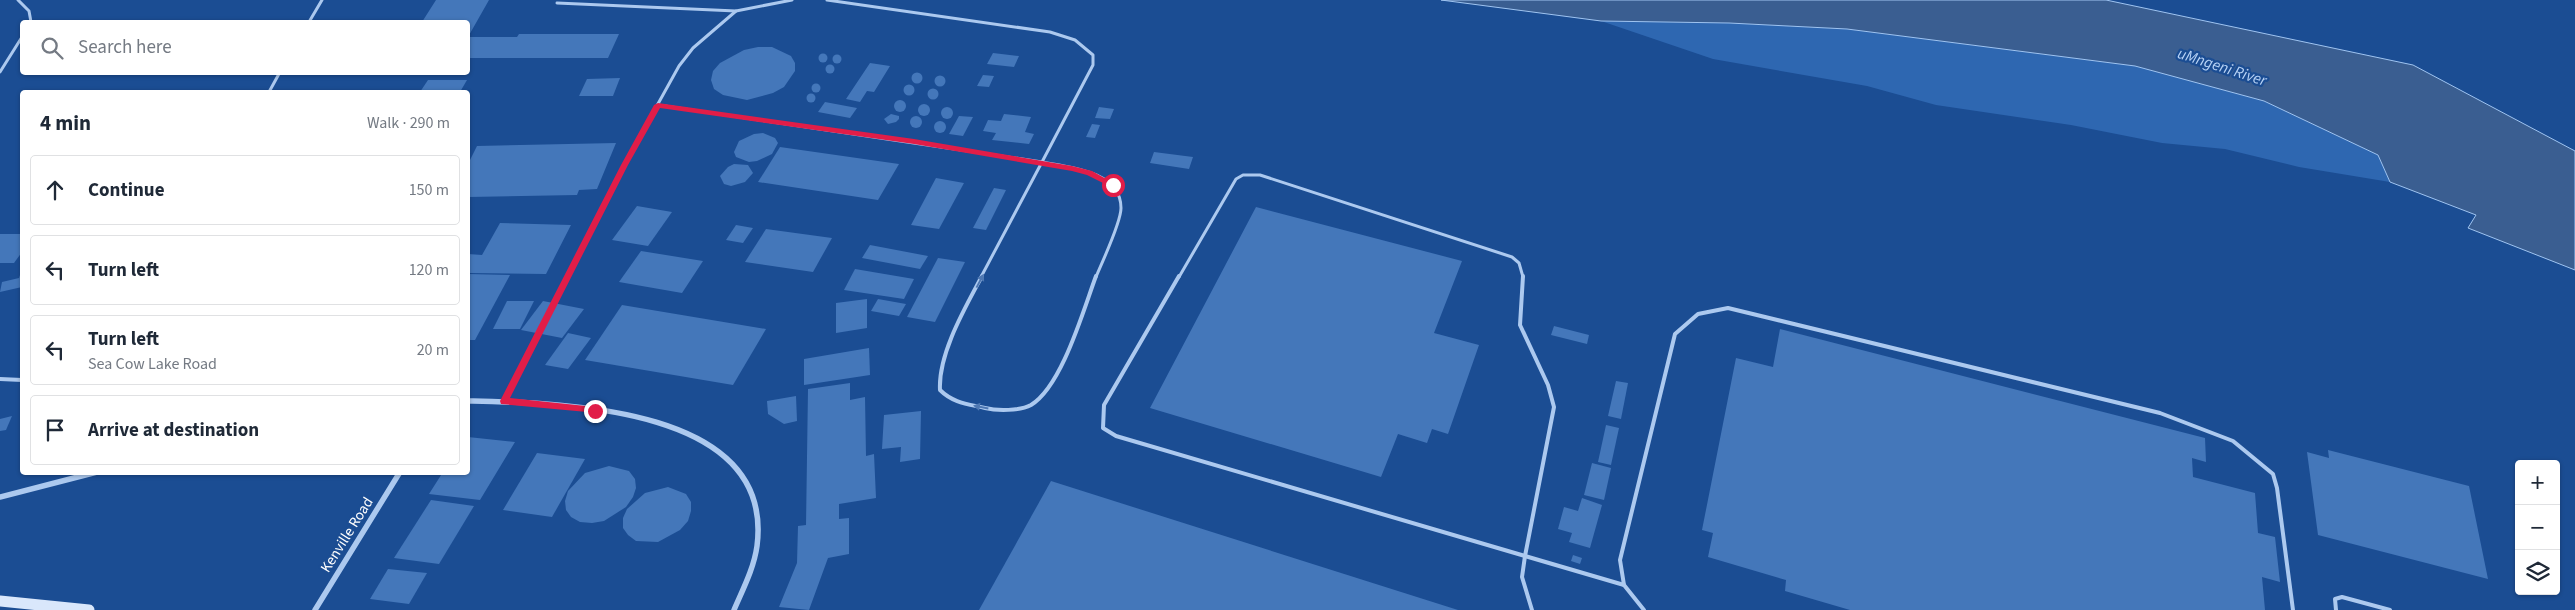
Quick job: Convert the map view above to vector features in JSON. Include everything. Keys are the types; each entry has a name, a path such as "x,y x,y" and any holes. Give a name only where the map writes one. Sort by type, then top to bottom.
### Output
{"main road":[{"path":"0,601 89,610"}],"street":[{"path":"470,401 504,401 642,418 702,441 727,457 742,475 752,498 758,538 748,578 734,610"},
{"path":"0,497 85,475"},
{"name":"Kenville Road","path":"315,610 398,475"}],"lane":[{"path":"18,0 29,11 31,20"},
{"path":"310,20 322,0"},
{"path":"557,3 736,11 792,0"},
{"path":"658,105 914,141 1042,163 1090,173 1113,185 1120,198 1121,210 1066,356 1045,394 1029,406 990,409 950,400 940,390 939,374 949,345 974,291 1042,163 1093,65 1093,55 1075,40 1058,34 1023,27 827,0"},
{"path":"504,401 624,165 679,66 693,48 736,11"},
{"path":"0,72 20,40"},
{"path":"270,90 278,75"},
{"path":"1532,610 1522,577 1525,555 1554,407 1547,380 1520,326 1518,309 1524,274 1522,265 1512,257 1260,175 1243,175 1236,179 1104,405 1103,428 1116,436 1525,555 1624,585"},
{"path":"1644,610 1624,585 1620,560 1675,334 1692,316 1712,309 1728,308 2160,413 2233,441 2255,457 2272,474 2275,481 2292,610"},
{"path":"0,380 20,380"},
{"path":"2336,610 2335,599 2342,597 2390,610"}],"shaded area":[{"path":"1601,21 1729,23 1847,29 2136,66 2264,101 2378,155 2390,182 2299,167 2225,149 2162,143 2071,125 1936,105 1867,86 1713,59"}],"water":[{"name":"uMngeni River","path":"1441,0 2106,0 2413,65 2575,151 2575,270 2468,228 2476,215 2390,182 2378,155 2264,101 2135,66 1847,29 1729,23 1601,21"}],"building":[{"path":"436,0 489,0 470,33 470,20 423,20"},
{"path":"519,34 619,34 608,58 470,58 470,37 517,37"},
{"path":"772,47 791,56 795,63 795,71 784,87 773,93 747,100 723,95 714,89 711,80 713,71 720,63 744,50"},
{"path":"823,53 828,58 823,63 818,58"},
{"path":"993,53 1019,56 1014,67 987,64"},
{"path":"837,54 842,59 837,64 832,59"},
{"path":"870,63 890,66 874,92 867,91 860,102 846,99"},
{"path":"830,64 835,69 830,74 825,69"},
{"path":"917,72 923,78 917,84 911,78"},
{"path":"940,75 946,81 940,87 934,81"},
{"path":"983,75 994,76 989,87 977,86"},
{"path":"620,78 613,96 579,96 587,79"},
{"path":"428,80 467,80 461,90 421,90"},
{"path":"816,83 821,88 816,93 811,88"},
{"path":"909,84 915,90 909,96 903,90"},
{"path":"933,88 939,94 933,100 927,94"},
{"path":"811,93 816,98 811,103 806,98"},
{"path":"900,100 906,106 900,112 894,106"},
{"path":"825,102 857,108 850,118 818,112"},
{"path":"924,104 930,110 924,116 918,110"},
{"path":"947,107 953,113 947,119 941,113"},
{"path":"1099,107 1114,109 1110,119 1095,118"},
{"path":"891,114 899,116 899,119 888,124 884,119"},
{"path":"1004,114 1031,117 1025,132 1034,134 1029,144 992,140 996,133 983,131 988,120 1001,121"},
{"path":"916,116 922,122 916,128 910,122"},
{"path":"959,116 973,117 963,136 949,134"},
{"path":"940,121 946,127 940,133 934,127"},
{"path":"1092,124 1100,125 1095,138 1086,137"},
{"path":"763,133 775,138 778,143 772,154 757,161 749,162 736,157 734,152 739,141 754,134"},
{"path":"616,143 597,189 579,190 577,195 470,197 470,160 477,146"},
{"path":"780,147 899,164 878,200 758,182"},
{"path":"1154,152 1193,157 1189,169 1150,163"},
{"path":"734,164 748,165 753,173 745,182 731,186 724,184 720,176 728,167"},
{"path":"936,178 964,183 939,229 911,225"},
{"path":"994,188 1006,190 986,230 973,228"},
{"path":"637,206 672,212 648,246 612,240"},
{"path":"1256,207 1462,261 1434,333 1479,345 1448,434 1432,429 1427,443 1398,434 1381,477 1150,408"},
{"path":"500,223 571,225 546,274 470,273 470,254 482,255"},
{"path":"736,225 753,228 743,243 726,240"},
{"path":"766,229 832,238 813,272 745,262"},
{"path":"0,234 20,234 20,255 14,263 0,263"},
{"path":"870,245 928,256 920,269 862,258"},
{"path":"641,251 703,261 682,293 619,282"},
{"path":"938,258 965,262 935,322 907,317"},
{"path":"855,269 914,279 904,299 844,290"},
{"path":"470,274 510,275 475,340 470,340"},
{"path":"20,275 20,287 0,292 2,282 19,278"},
{"path":"867,299 867,328 836,333 836,303"},
{"path":"878,299 906,304 899,316 871,311"},
{"path":"507,301 534,301 520,329 493,329"},
{"path":"543,301 584,309 562,338 521,330"},
{"path":"622,305 766,329 733,385 585,360"},
{"path":"1554,326 1589,335 1587,344 1551,335"},
{"path":"1780,329 2205,438 2206,462 2192,458 2193,477 2255,493 2258,533 2275,537 2280,582 2262,577 2265,610 1850,610 1785,591 1786,580 1708,557 1713,533 1702,530 1736,358 1773,367"},
{"path":"568,333 591,338 568,369 545,365"},
{"path":"869,348 870,375 804,385 804,359"},
{"path":"1616,381 1628,383 1621,419 1608,416"},
{"path":"850,383 850,400 865,397 866,456 874,454 876,498 839,504 839,519 849,518 849,554 828,558 809,610 779,607 797,563 798,526 806,525 808,389"},
{"path":"796,396 797,421 784,424 768,414 767,401"},
{"path":"921,411 920,459 900,462 901,447 882,449 884,415"},
{"path":"12,416 6,430 0,431 0,419"},
{"path":"1606,425 1619,428 1611,465 1598,462"},
{"path":"470,437 515,442 480,500 429,494 441,475 470,475"},
{"path":"2328,450 2469,486 2488,579 2318,535 2307,452 2329,458"},
{"path":"537,453 585,459 552,517 503,510"},
{"path":"1592,463 1611,468 1604,500 1584,495"},
{"path":"609,466 629,471 635,479 636,488 633,497 626,507 604,521 580,522 571,517 566,510 565,501 568,491 585,473"},
{"path":"1051,481 1458,610 979,610"},
{"path":"668,487 686,494 691,502 688,521 680,530 658,542 636,541 623,528 623,518 627,509 645,493"},
{"path":"1582,498 1602,505 1590,548 1569,542 1572,533 1558,529 1564,507 1578,511"},
{"path":"431,500 474,506 439,564 394,558"},
{"path":"1573,555 1582,558 1580,564 1571,561"},
{"path":"388,569 427,573 409,604 370,599"}],"route":[{"path":"595,411 504,401 624,165 658,105 914,141 1072,168 1090,173 1113,185"}]}
